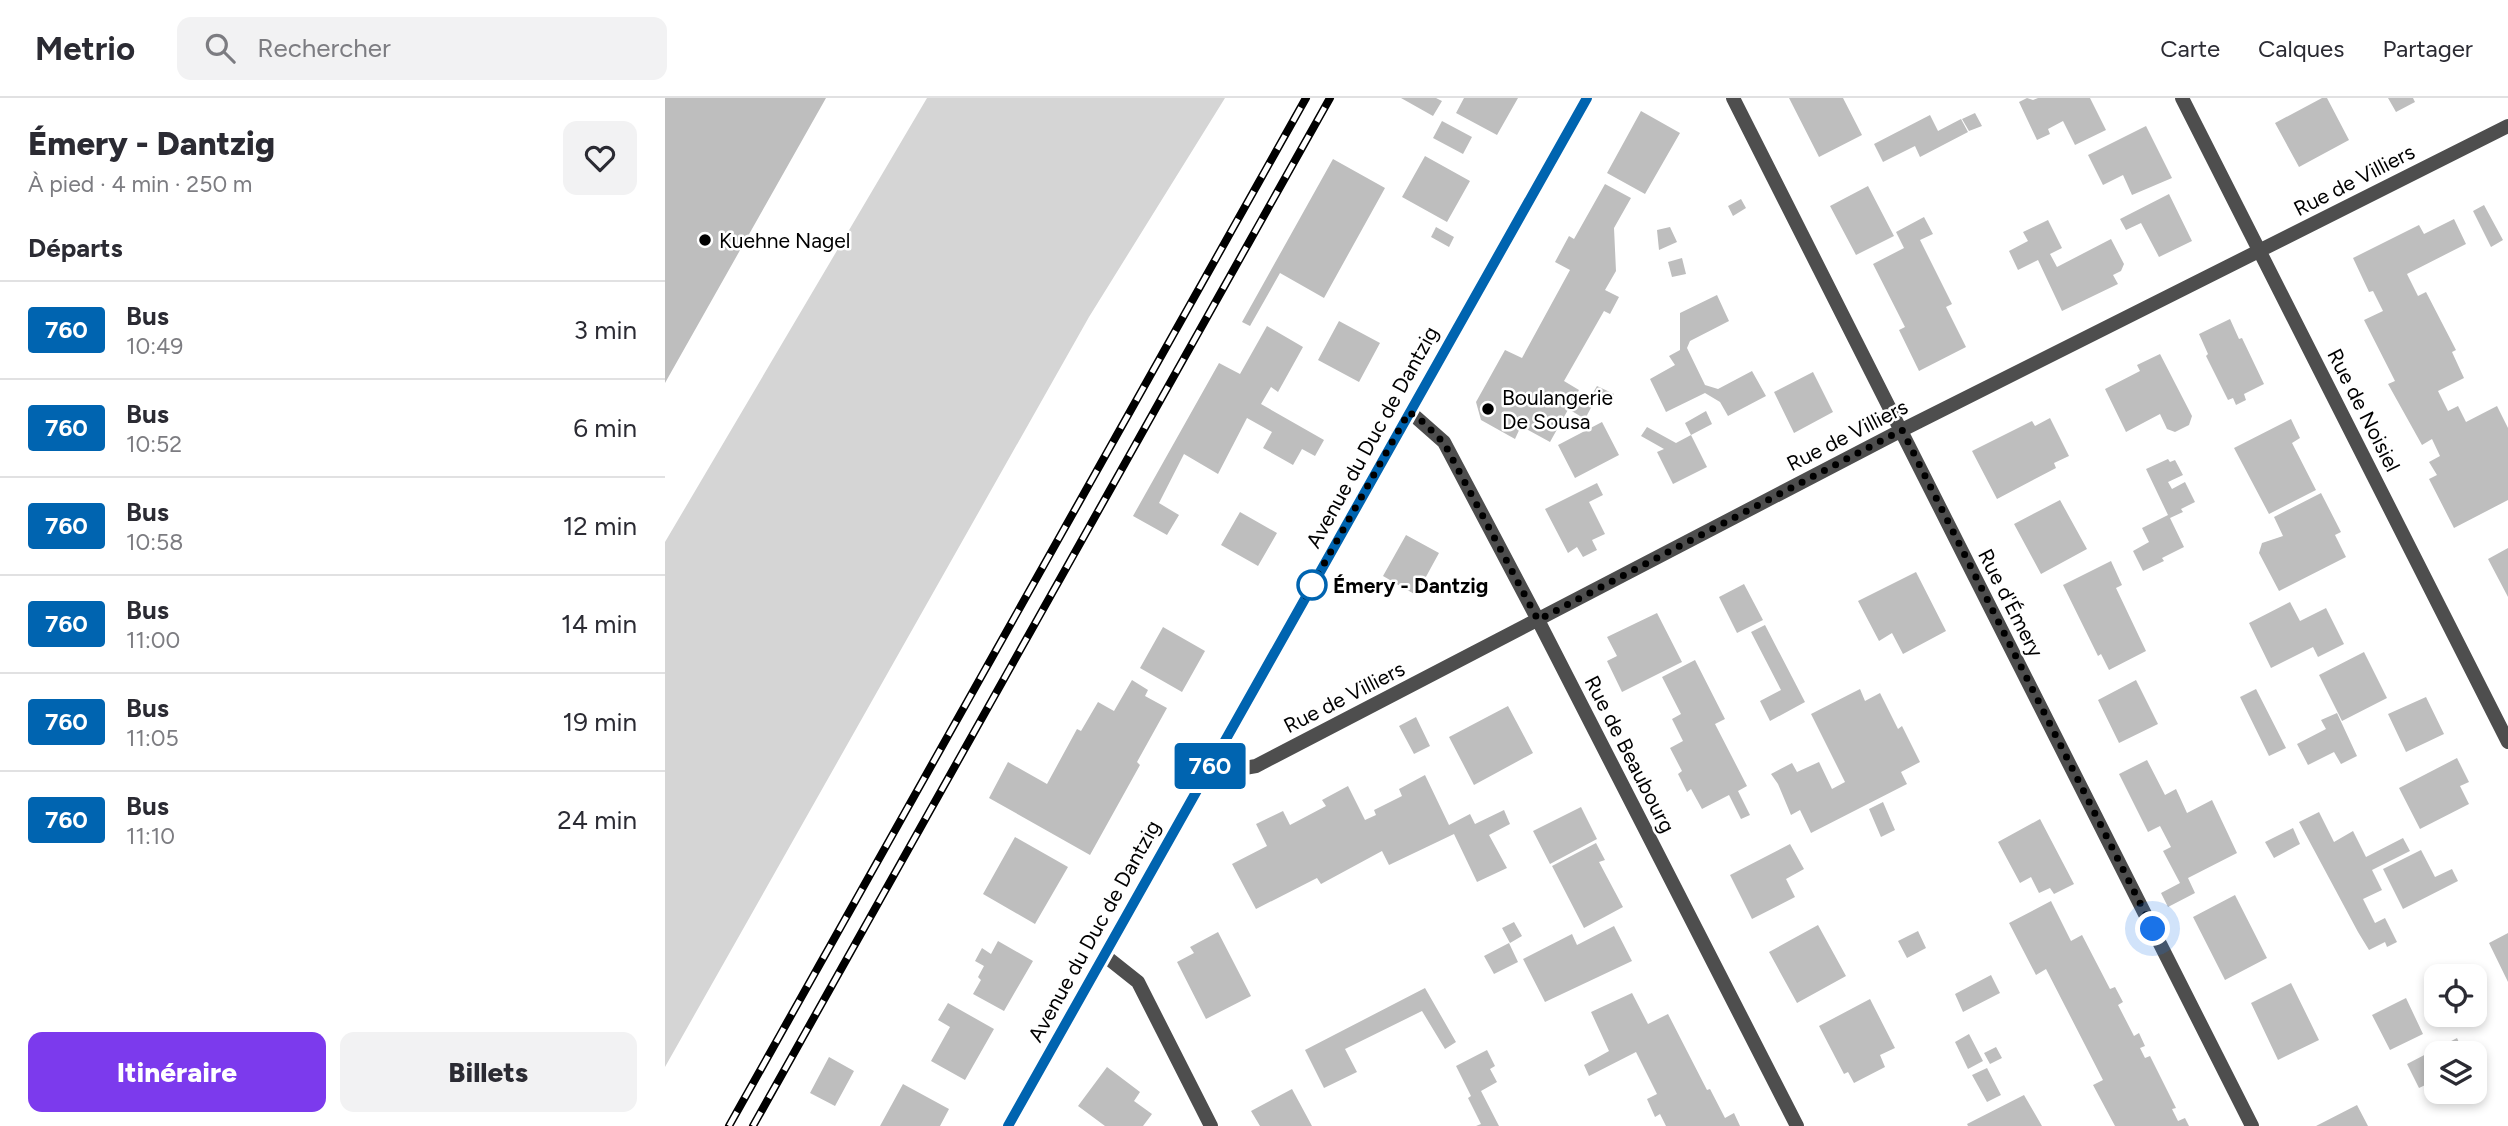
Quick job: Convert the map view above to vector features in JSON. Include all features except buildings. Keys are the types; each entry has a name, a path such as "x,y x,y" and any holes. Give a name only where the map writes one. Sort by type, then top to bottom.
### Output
{"street":[{"name":"Avenue du Duc de Dantzig","path":"1008,1126 1587,98"},
{"name":"Rue d'Émery","path":"1733,98 2252,1126"},
{"name":"Rue de Noisiel","path":"2182,98 2508,742"},
{"name":"Rue de Villiers","path":"1205,775 1256,766 1902,430 2508,126"},
{"name":"Rue de Beaubourg","path":"1409,412 1444,443 1538,620 1797,1126"},
{"path":"1104,955 1138,982 1211,1126"}],"shaded area":[{"path":"927,98 1225,98 1089,317 665,1067 665,542"}],"railway":[{"path":"729,1126 1306,98"},
{"path":"753,1126 1330,98"}],"bus line":[{"name":"760","path":"1008,1126 1587,98"}],"place":[{"name":"Kuehne Nagel","path":"705,240"},
{"name":"Boulangerie De Sousa","path":"1488,409"},
{"name":"Émery - Dantzig","path":"1312,585"}],"route":[{"path":"1312,585 1306,596 1409,412 1444,443 1538,620 1902,430 2153,929"}]}
